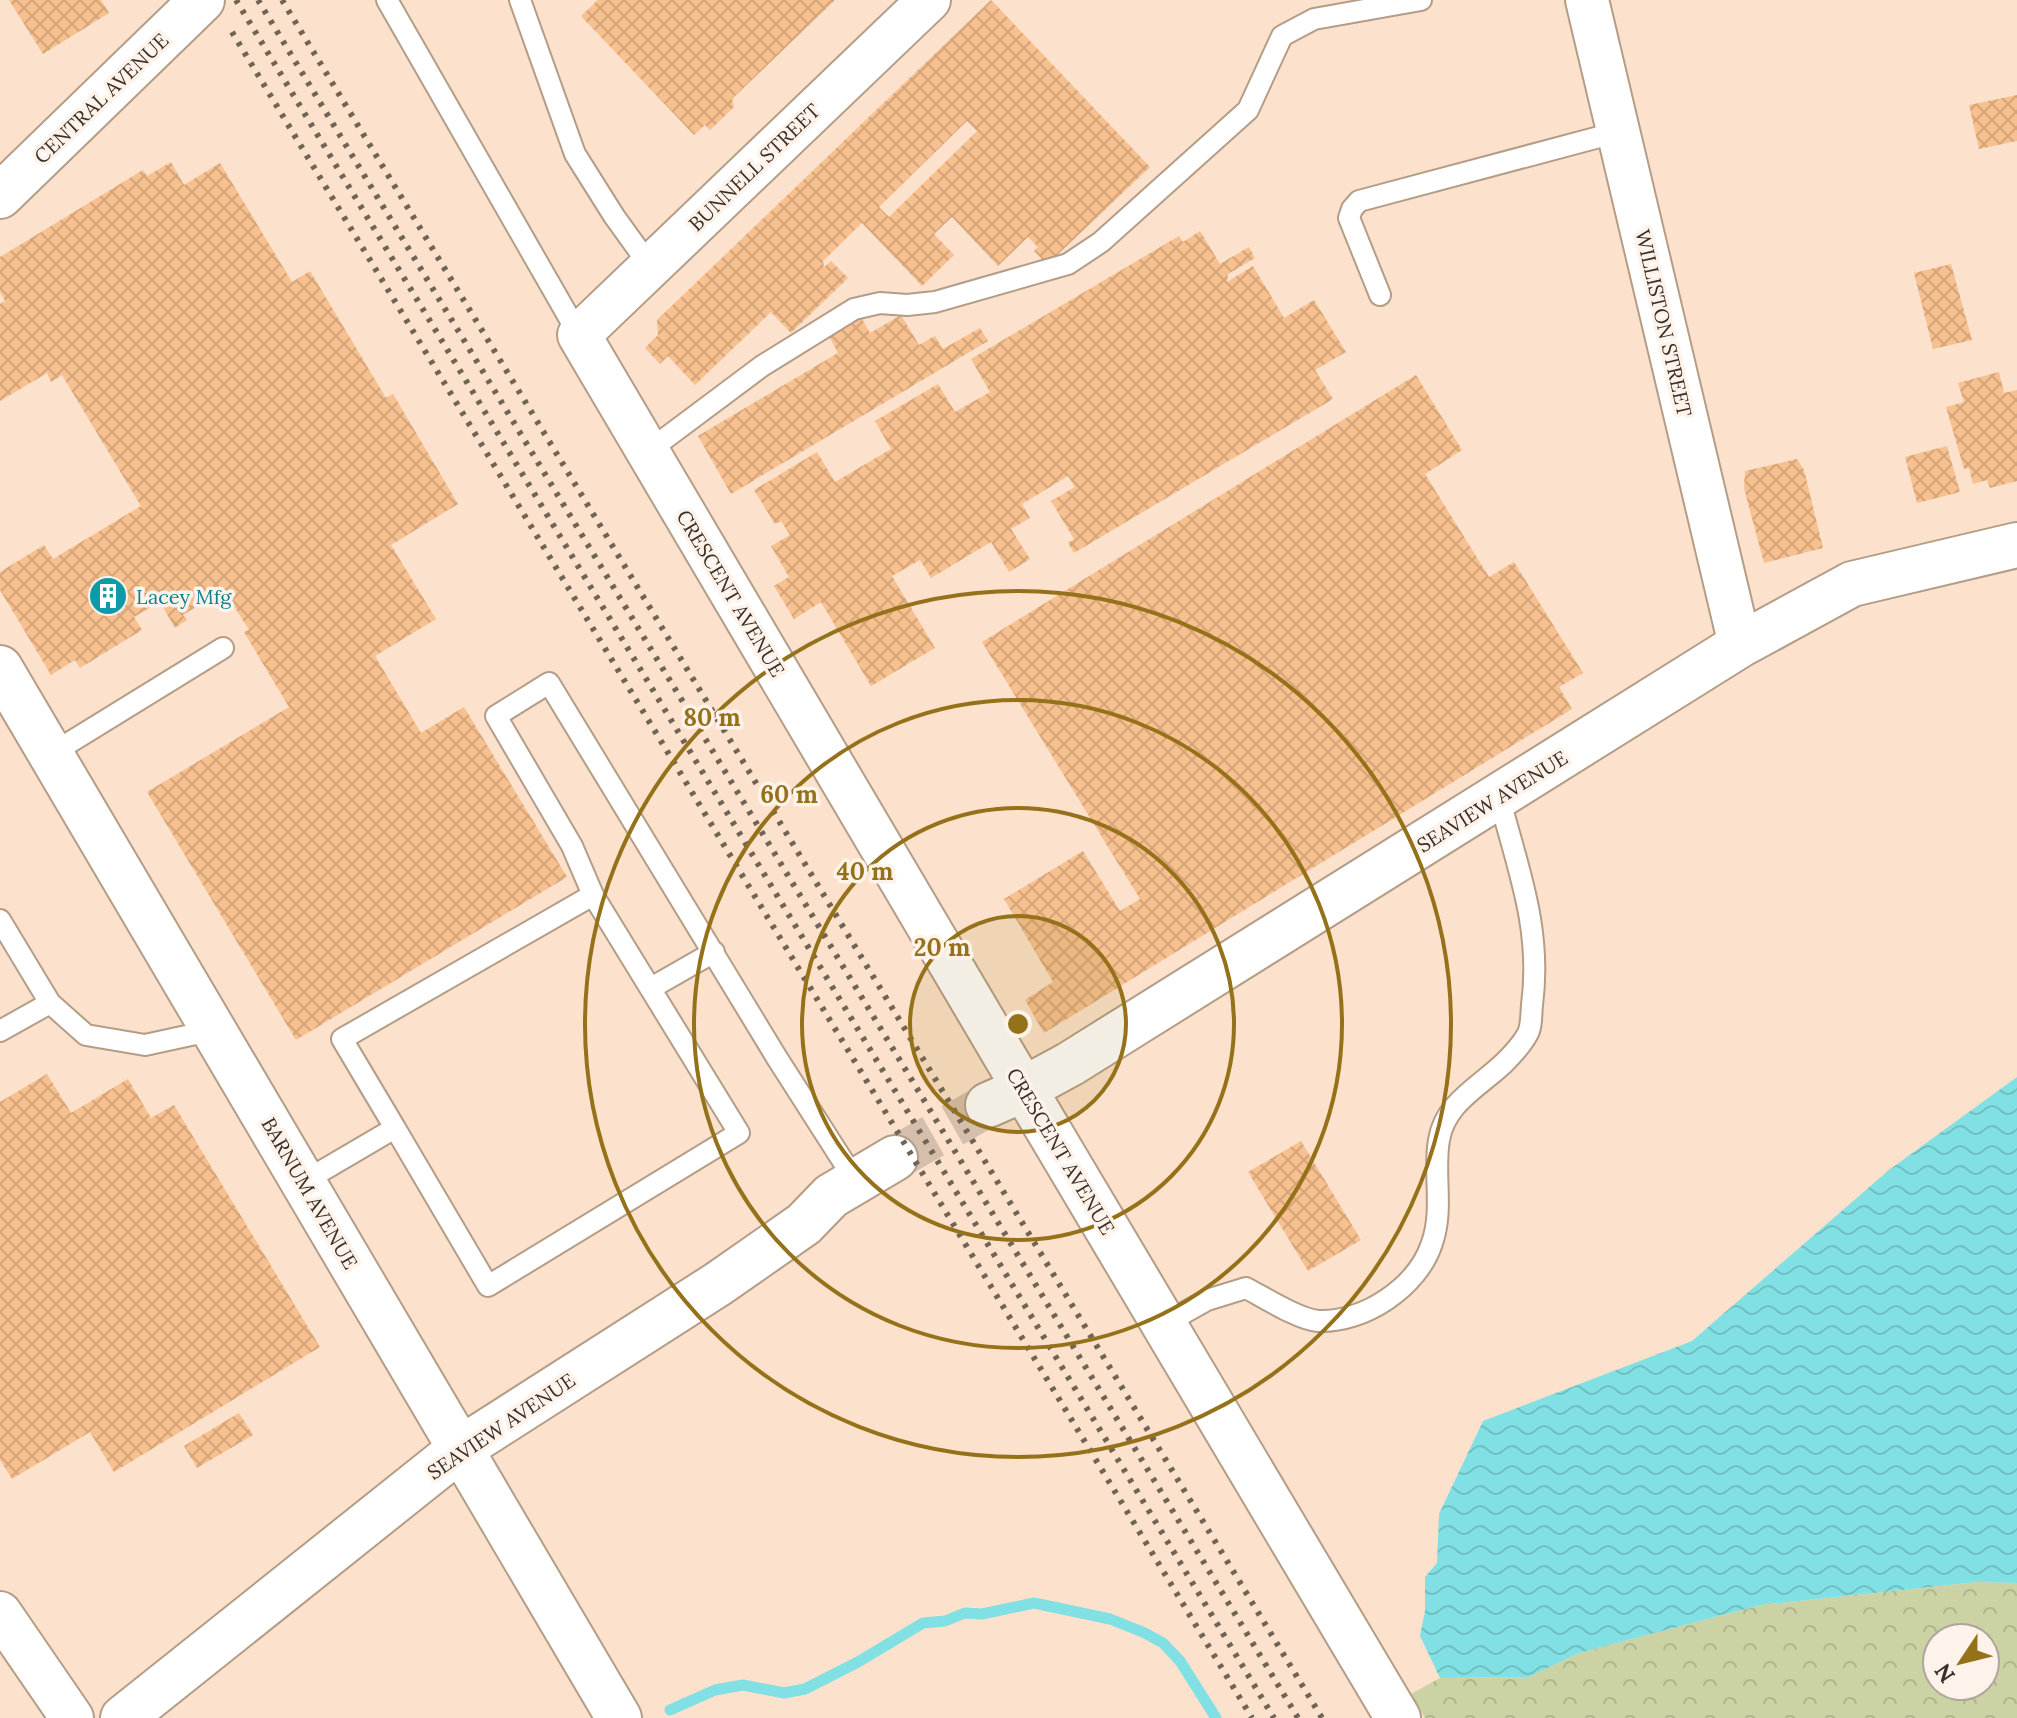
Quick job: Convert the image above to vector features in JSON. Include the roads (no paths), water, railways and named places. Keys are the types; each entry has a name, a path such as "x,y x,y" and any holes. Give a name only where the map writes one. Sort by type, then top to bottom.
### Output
{"main road":[{"name":"CENTRAL AVENUE","path":"0,196 202,0"},
{"name":"SEAVIEW AVENUE","path":"1006,1097 1499,797 1740,645 1852,584 2017,545"},
{"name":"BARNUM AVENUE","path":"0,668 619,1718"},
{"name":"CRESCENT AVENUE","path":"1006,1097 1164,1324 1398,1718"},
{"name":"SEAVIEW AVENUE","path":"123,1718 460,1449 718,1284 804,1224 831,1196 895,1158"}],"street":[{"name":"BUNNELL STREET","path":"579,335 929,0"},
{"name":"WILLISTON STREET","path":"1587,0 1740,645"},
{"name":"CRESCENT AVENUE","path":"579,335 1006,1097"},
{"path":"0,1613 72,1718"}],"lane":[{"path":"387,0 579,335"},
{"path":"520,0 575,154 650,266"},
{"path":"647,452 762,366 854,309 880,303 907,305 935,302 1068,264 1101,242 1248,110 1282,36 1314,19 1421,0"},
{"path":"1380,295 1349,218 1359,201 1618,132"},
{"path":"51,754 223,648"},
{"path":"593,895 342,1039 488,1286 739,1133 593,895 572,846 496,716 549,683 777,1058 855,1180"},
{"path":"1164,1324 1207,1300 1246,1288 1317,1321 1358,1315 1388,1298 1417,1272 1432,1244 1439,1200 1439,1139 1456,1103 1504,1063 1529,1033 1537,973 1532,921 1499,797"},
{"path":"0,920 50,1003 86,1035 145,1045 214,1030"},
{"path":"651,988 714,952"},
{"path":"0,1031 50,1003"},
{"path":"303,1182 395,1128"}],"water":[{"path":"2017,1077 2017,1583 1977,1582 1761,1605 1579,1653 1529,1677 1440,1678 1420,1636 1425,1611 1425,1577 1437,1563 1439,1514 1483,1421 1692,1341 1889,1170"}],"waterway":[{"path":"670,1710 715,1690 743,1685 784,1693 805,1689 923,1623 1034,1603 1110,1619 1163,1643 1180,1661 1216,1718"}],"tunnel":[{"path":"895,1158 988,1105"}],"railway":[{"path":"236,0 1274,1718"},
{"path":"258,0 1298,1718"},
{"path":"282,0 1322,1718"},
{"path":"232,32 1252,1718"}],"place":[{"name":"Lacey Mfg","path":"108,596"}]}
